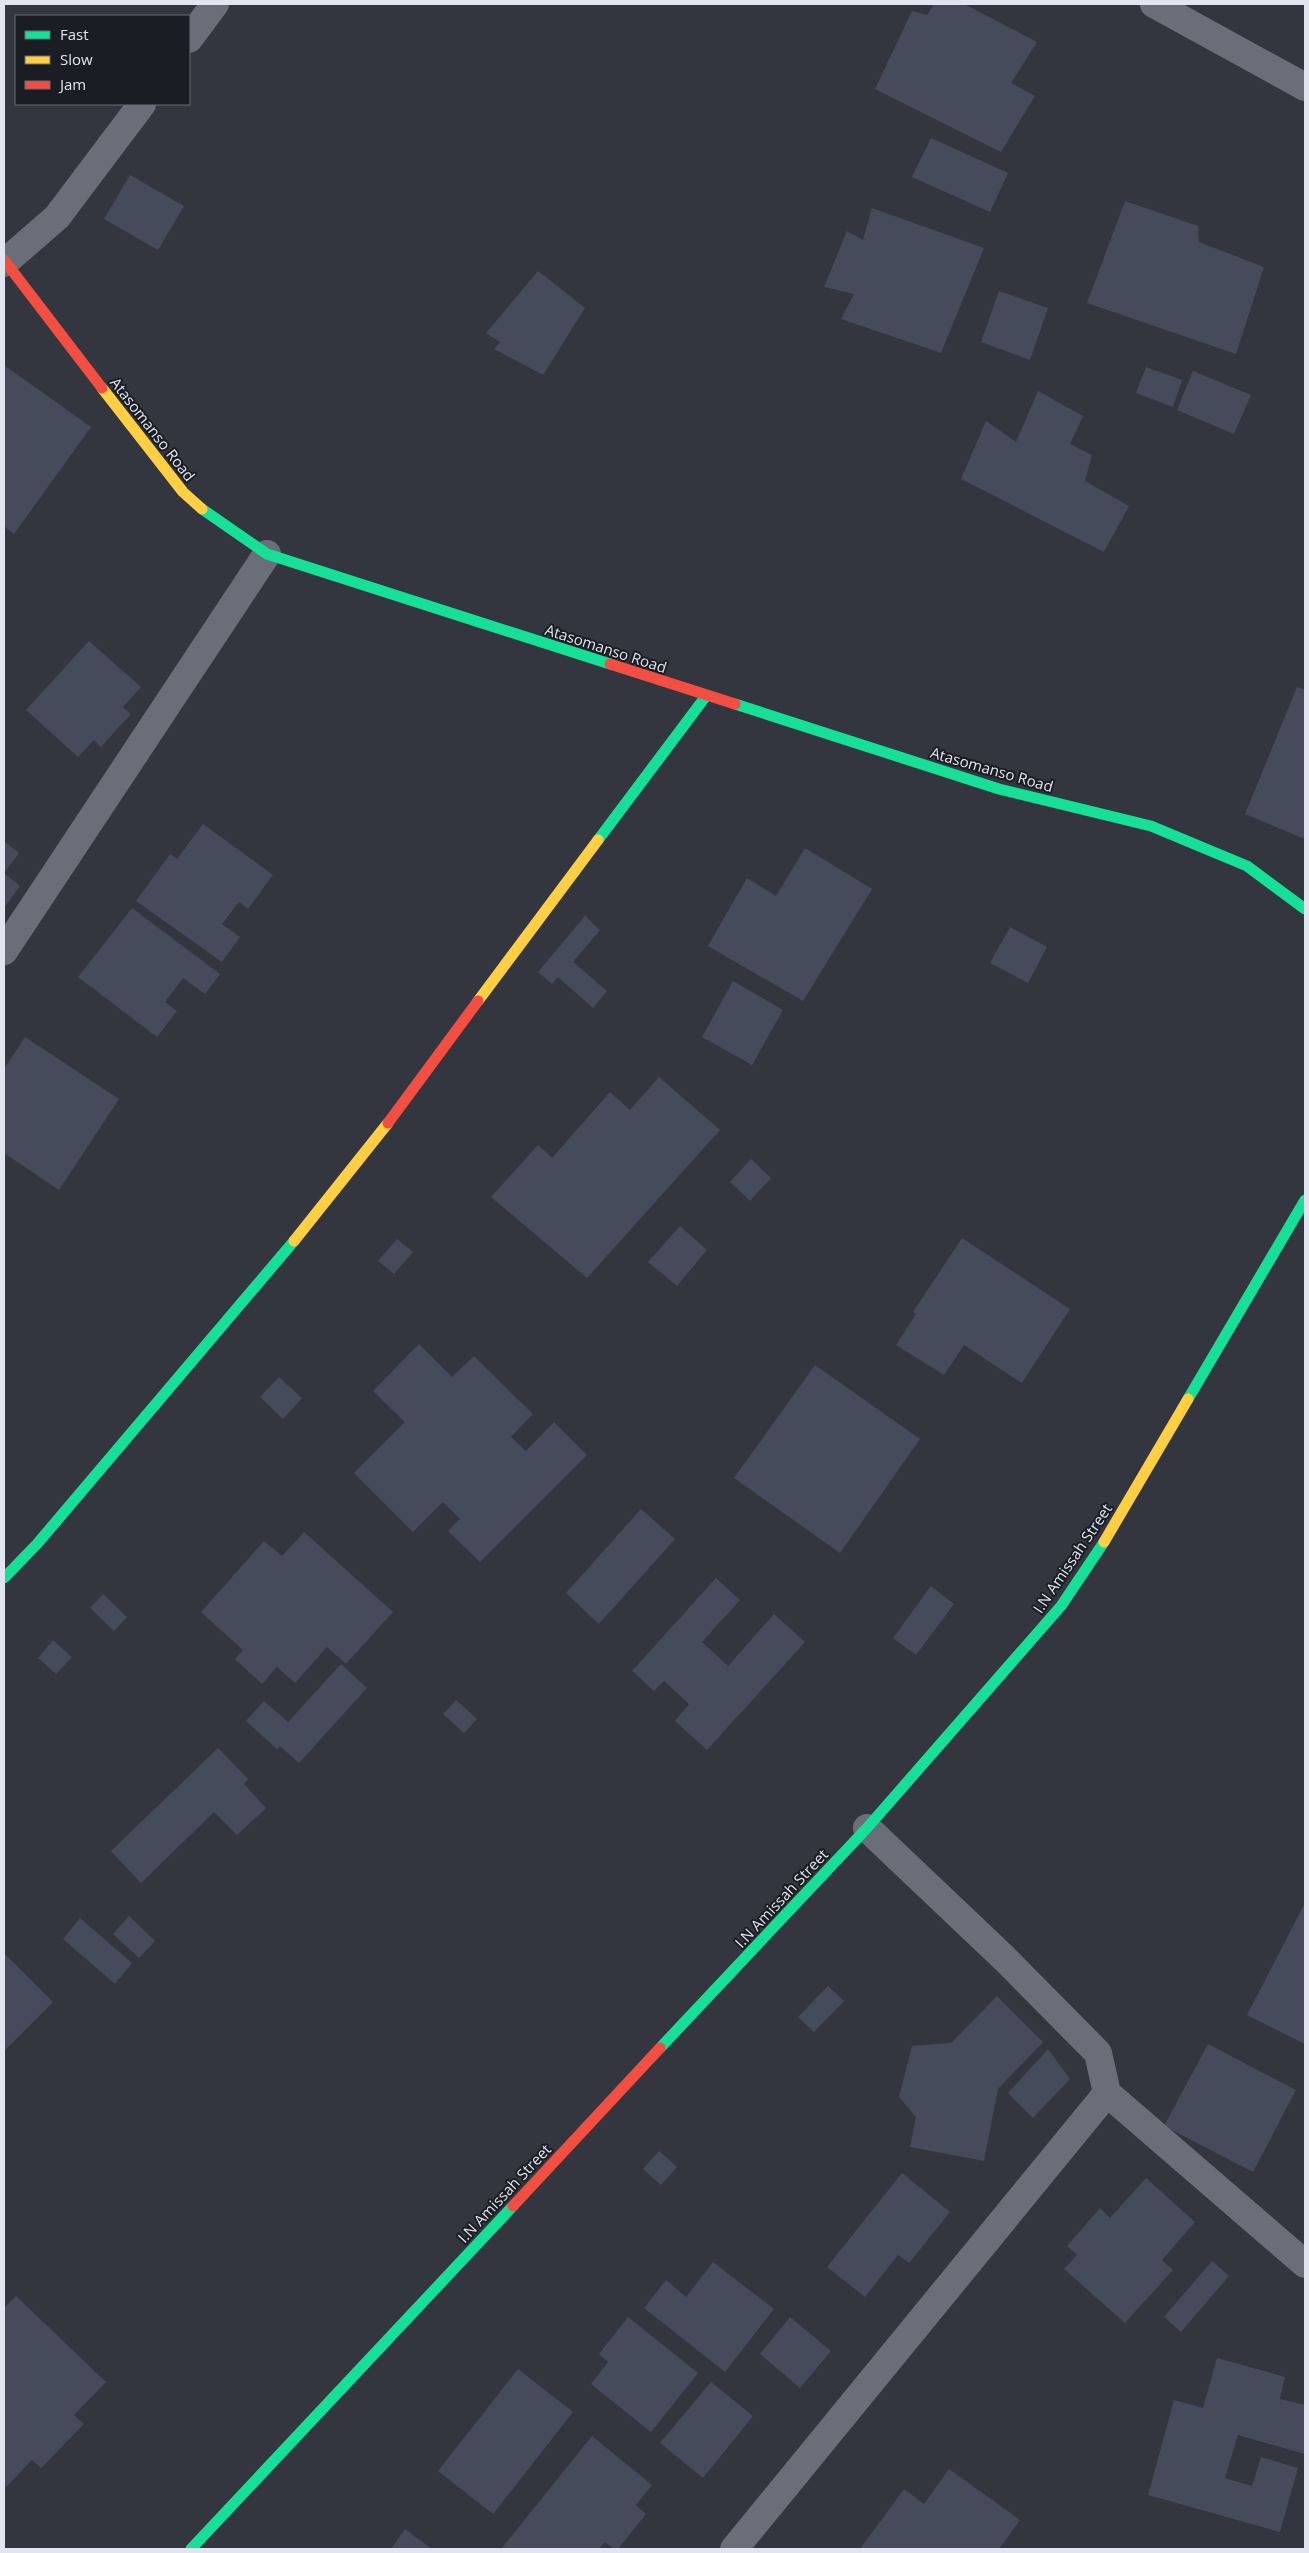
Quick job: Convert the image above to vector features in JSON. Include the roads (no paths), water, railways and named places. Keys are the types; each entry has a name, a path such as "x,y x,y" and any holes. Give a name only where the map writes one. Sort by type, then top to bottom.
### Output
{"street":[{"path":"190,38 215,4"},
{"path":"1154,4 1305,87"},
{"path":"4,262 57,217 141,105"},
{"name":"Atasomanso Road","path":"4,262 182,492 212,517 267,554 999,790 1151,826 1247,866 1305,909"},
{"path":"4,951 267,554"},
{"path":"4,1578 38,1544 258,1285 364,1155 706,696"},
{"name":"I.N Amissah Street","path":"191,2549 867,1828 1061,1606 1109,1534 1305,1200"},
{"path":"867,1828 1004,1958 1098,2053 1107,2093 1305,2264"},
{"path":"734,2549 1107,2093"}]}
